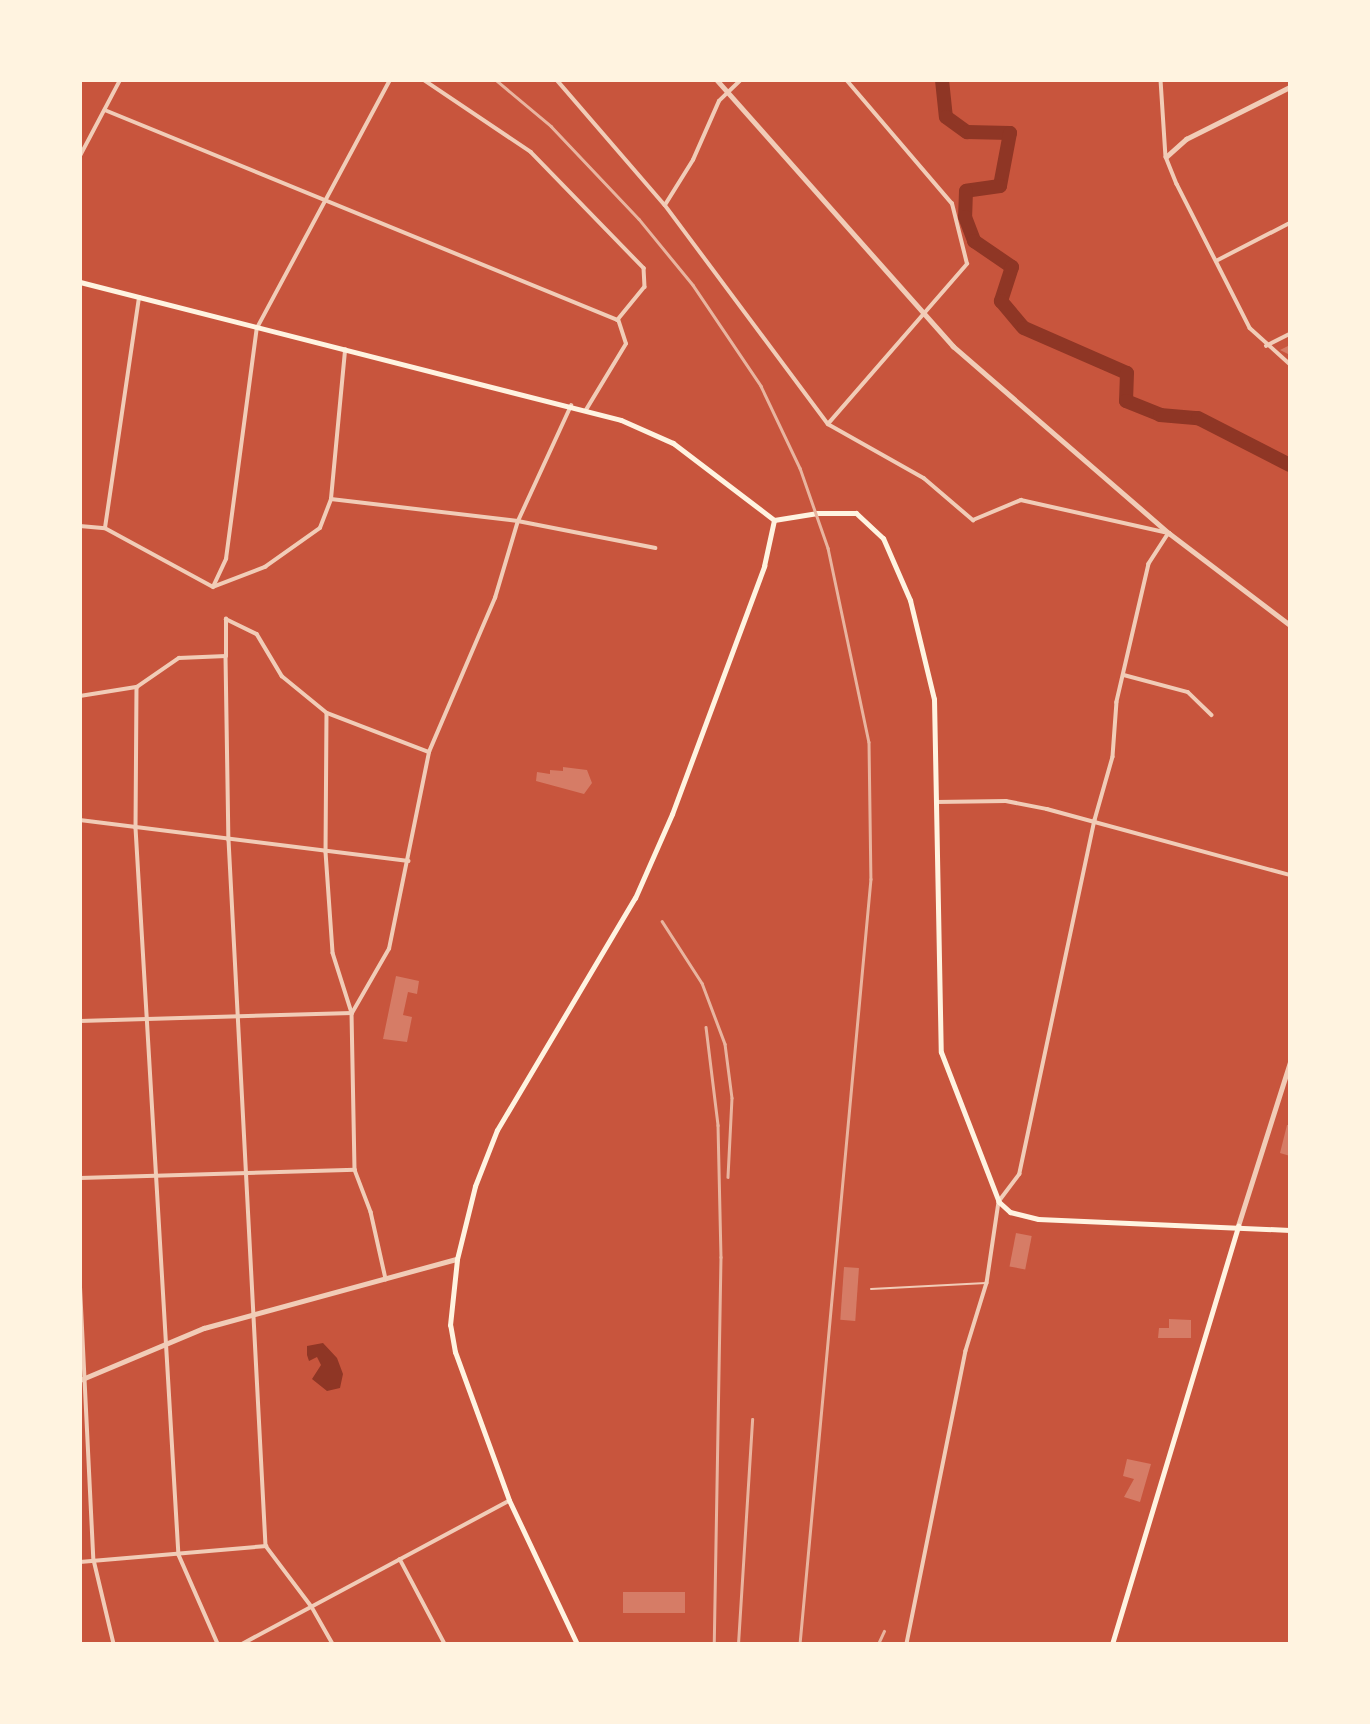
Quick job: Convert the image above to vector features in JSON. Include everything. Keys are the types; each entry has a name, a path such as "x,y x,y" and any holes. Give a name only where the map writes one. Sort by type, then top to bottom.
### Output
{"main road":[{"path":"80,282 586,410 673,443 774,520 817,513 856,513 883,538 923,645 934,699 940,1052 999,1202 1010,1212 1038,1219 1290,1230"},
{"path":"577,1643 509,1500 455,1352 450,1325 457,1259 475,1186 497,1130 618,930 673,814 764,566 774,520"},
{"path":"1112,1643 1238,1226"}],"street":[{"path":"80,156 120,80"},
{"path":"213,587 226,559 257,328 390,80"},
{"path":"424,80 531,152 644,268 645,287 618,320"},
{"path":"557,80 665,205 828,424 924,478 973,520 1021,500 1169,533"},
{"path":"717,80 923,314 1169,533 1290,625"},
{"path":"665,205 727,93 741,80"},
{"path":"828,424 967,264 952,204 846,80"},
{"path":"1161,80 1166,157 1239,308 1266,346 1290,364"},
{"path":"1166,157 1186,139 1290,87"},
{"path":"105,110 618,320 626,344 610,364 586,410"},
{"path":"80,140 87,143"},
{"path":"1216,261 1290,223"},
{"path":"105,528 139,297"},
{"path":"1266,346 1290,334"},
{"path":"80,526 105,528 213,587 265,567 320,528 331,499 345,350"},
{"path":"352,1013 389,949 429,752 495,598 518,521 571,406"},
{"path":"331,499 518,521 655,548"},
{"path":"907,1643 966,1351 987,1283 999,1202 1020,1174 1095,820 1113,757 1124,675 1149,564 1169,533"},
{"path":"333,1643 312,1607 266,1546 229,840 226,619 257,634 282,676 327,713 429,752"},
{"path":"80,696 137,687 178,658 226,656"},
{"path":"1124,675 1188,692 1212,715"},
{"path":"137,687 136,828 179,1555 218,1643"},
{"path":"327,713 326,852 333,953 352,1013 355,1170 371,1212 386,1279"},
{"path":"936,802 1006,802 1095,820 1290,875"},
{"path":"80,820 408,861"},
{"path":"80,1020 352,1013"},
{"path":"1238,1226 1290,1062"},
{"path":"80,1178 355,1170"},
{"path":"80,1380 89,1379 165,1344 253,1313 457,1259"},
{"path":"80,1277 89,1379 94,1560 114,1643"},
{"path":"242,1643 509,1500"},
{"path":"80,1562 266,1546"},
{"path":"400,1559 444,1643"}],"lane":[{"path":"871,1289 987,1283"}],"shaded area":[{"path":"323,1343 337,1358 343,1374 340,1388 327,1391 312,1379 321,1365 317,1357 309,1361 307,1355 307,1346"}],"building":[{"path":"1290,345 1290,355 1280,350"},
{"path":"563,767 587,770 592,783 584,794 536,781 537,772 550,774 550,770 563,771"},
{"path":"396,976 419,981 417,994 408,992 403,1015 412,1017 407,1042 383,1039"},
{"path":"1287,1125 1290,1125 1290,1156 1280,1153"},
{"path":"1016,1233 1032,1236 1025,1269 1010,1266"},
{"path":"844,1267 859,1268 855,1321 840,1320"},
{"path":"1169,1319 1191,1320 1191,1338 1158,1338 1159,1328 1169,1328"},
{"path":"1127,1459 1151,1464 1140,1502 1124,1497 1134,1479 1123,1476"},
{"path":"623,1592 685,1592 685,1613 623,1613"}],"waterway":[{"path":"942,80 946,117 967,132 1010,133 1000,186 966,191 965,217 974,241 1012,267 1001,301 1024,328 1127,373 1126,401 1160,415 1198,418 1290,465"}],"railway":[{"path":"496,80 551,126 639,219 693,285 761,386 800,468 828,548 869,742 871,879 800,1644"},
{"path":"662,921 702,983 725,1044 732,1098 728,1177"},
{"path":"706,1027 718,1125 721,1257 714,1644"},
{"path":"738,1644 752,1419"},
{"path":"878,1644 884,1631"}]}
